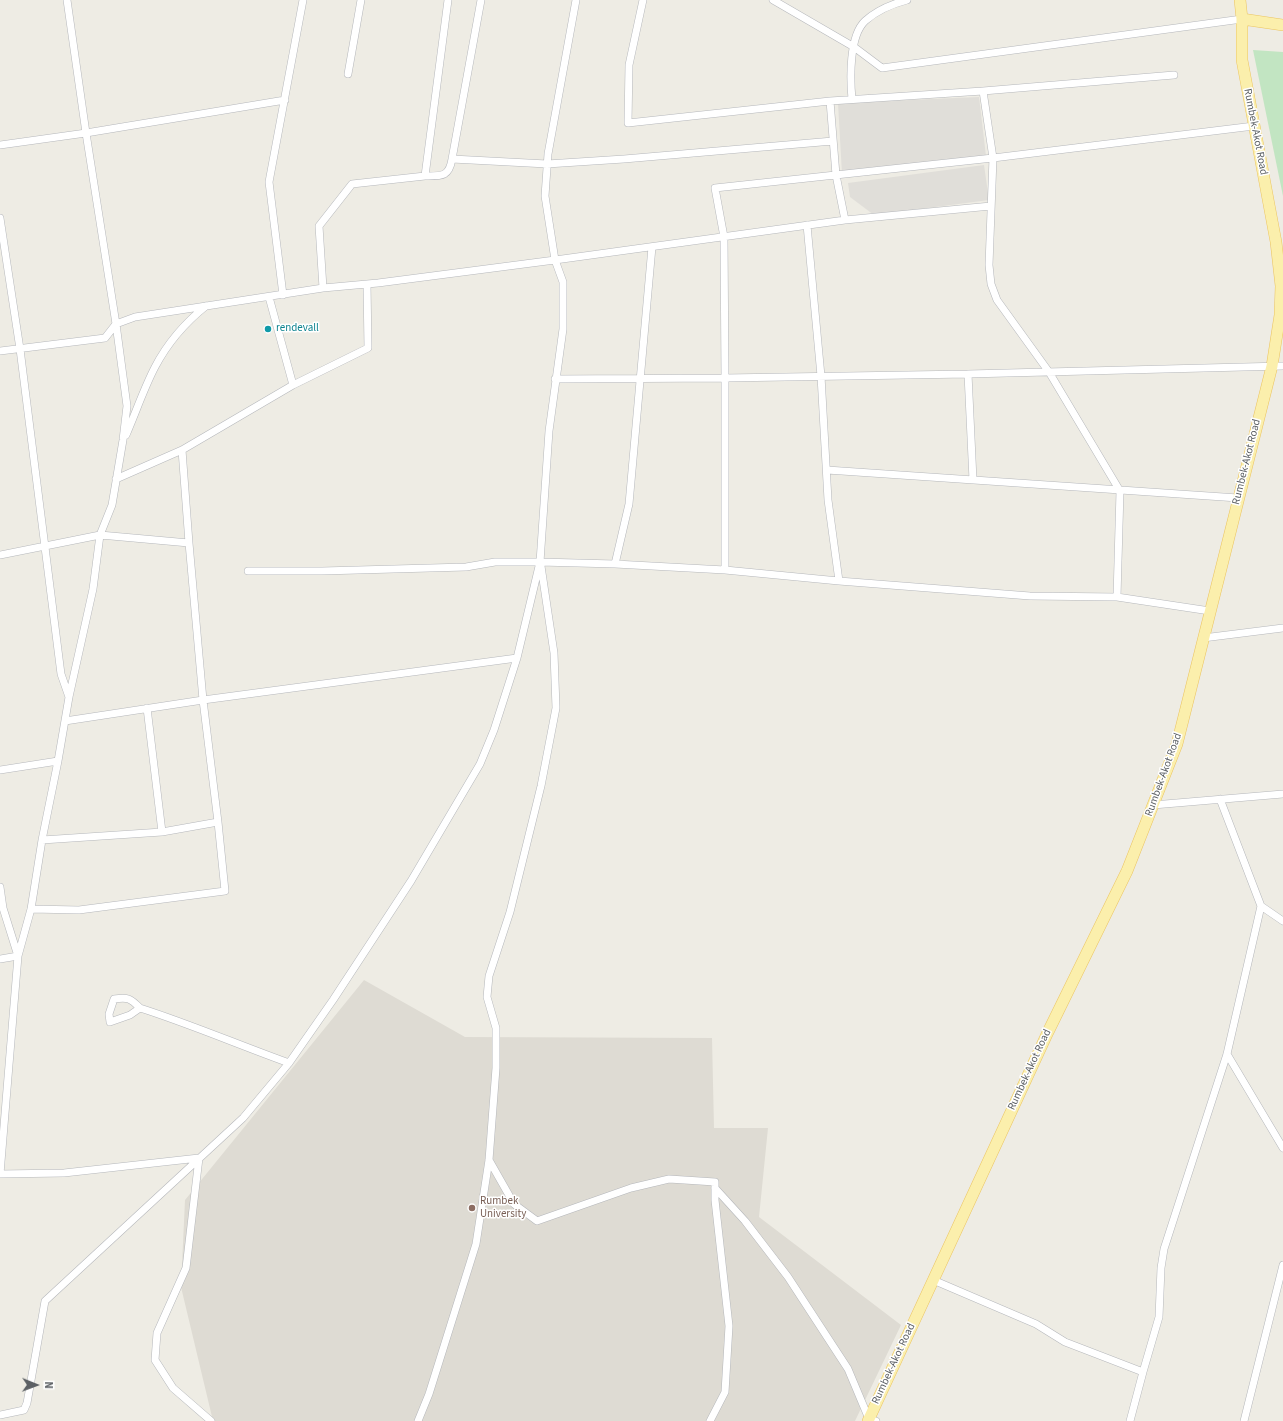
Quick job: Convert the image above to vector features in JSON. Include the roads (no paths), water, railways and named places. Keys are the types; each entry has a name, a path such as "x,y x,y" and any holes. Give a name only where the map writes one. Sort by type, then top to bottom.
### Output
{"main road":[{"name":"Rumbek-Akot Road","path":"871,1420 933,1280 1048,1032 1127,871 1177,744 1272,366 1280,315 1281,286 1276,242 1242,60 1243,34 1240,0"},
{"path":"1242,19 1283,25"}],"street":[{"path":"67,0 127,406 112,505 100,535 93,589 69,697 58,762 42,840 31,909 18,956 0,1174 64,1173 199,1158"},
{"path":"283,295 269,182 303,0"},
{"path":"348,74 361,0"},
{"path":"425,176 448,0"},
{"path":"323,288 319,226 352,184 425,176 439,176 446,174 450,169 481,0"},
{"path":"0,1415 24,1410 27,1403 45,1301 243,1118 289,1063 333,1000 407,888 480,764 494,730 517,658 540,562 549,431 563,329 563,282 555,260 545,196 547,164 576,0"},
{"path":"643,0 629,65 628,123 852,99 983,92 1174,74"},
{"path":"773,0 854,47 882,68 1242,19"},
{"path":"852,99 850,79 854,47 858,30 864,22 875,13 907,0"},
{"path":"983,92 993,158 990,265 991,284 997,300 1049,372 1120,491 1117,597"},
{"path":"0,145 86,133 285,100"},
{"path":"830,101 836,175 845,220"},
{"path":"725,570 724,237 715,188 993,158 1254,126"},
{"path":"452,159 547,164 833,141"},
{"path":"0,351 105,338 116,324 135,317 323,288 367,284 555,260 845,220 991,206"},
{"path":"0,218 20,349 62,674 69,697"},
{"path":"807,226 821,376 828,500 839,581"},
{"path":"615,564 630,504 652,247"},
{"path":"116,479 182,450 293,385 368,348 367,284"},
{"path":"269,297 293,385"},
{"path":"123,440 155,366 192,317 206,306"},
{"path":"555,379 968,374 1283,366"},
{"path":"968,374 973,480"},
{"path":"31,909 80,910 225,891 203,700 182,450"},
{"path":"827,470 1238,498"},
{"path":"0,555 100,535 189,543"},
{"path":"248,571 444,568 466,567 495,562 615,564 725,570 839,581 1030,596 1117,597 1210,611"},
{"path":"418,1421 429,1394 476,1244 490,1160 494,1116 496,1028 487,997 489,976 510,912 540,786 556,708 554,653 540,562"},
{"path":"1203,638 1283,628"},
{"path":"65,720 517,658"},
{"path":"147,708 162,832"},
{"path":"0,770 58,762"},
{"path":"1154,805 1283,794"},
{"path":"1130,1421 1159,1317 1161,1268 1164,1249 1227,1054 1261,906 1220,799"},
{"path":"42,840 162,832 218,822"},
{"path":"0,887 3,908 18,956"},
{"path":"1261,906 1283,921"},
{"path":"0,959 18,956"},
{"path":"140,1008 130,1015 110,1022 109,1014 114,999 125,997 140,1008 172,1018 289,1063"},
{"path":"1227,1054 1283,1148"},
{"path":"199,1158 186,1268 157,1333 154,1360 173,1388 211,1421"},
{"path":"490,1160 514,1204 537,1221 631,1188 669,1179 715,1182 715,1200 728,1326 725,1392 710,1421"},
{"path":"715,1188 745,1221 788,1277 848,1369 871,1420"},
{"path":"1244,1421 1283,1265"},
{"path":"933,1280 1036,1324 1065,1342 1143,1372"}],"place":[{"name":"rendevall","path":"268,329"},
{"name":"Rumbek University","path":"472,1208"}]}
